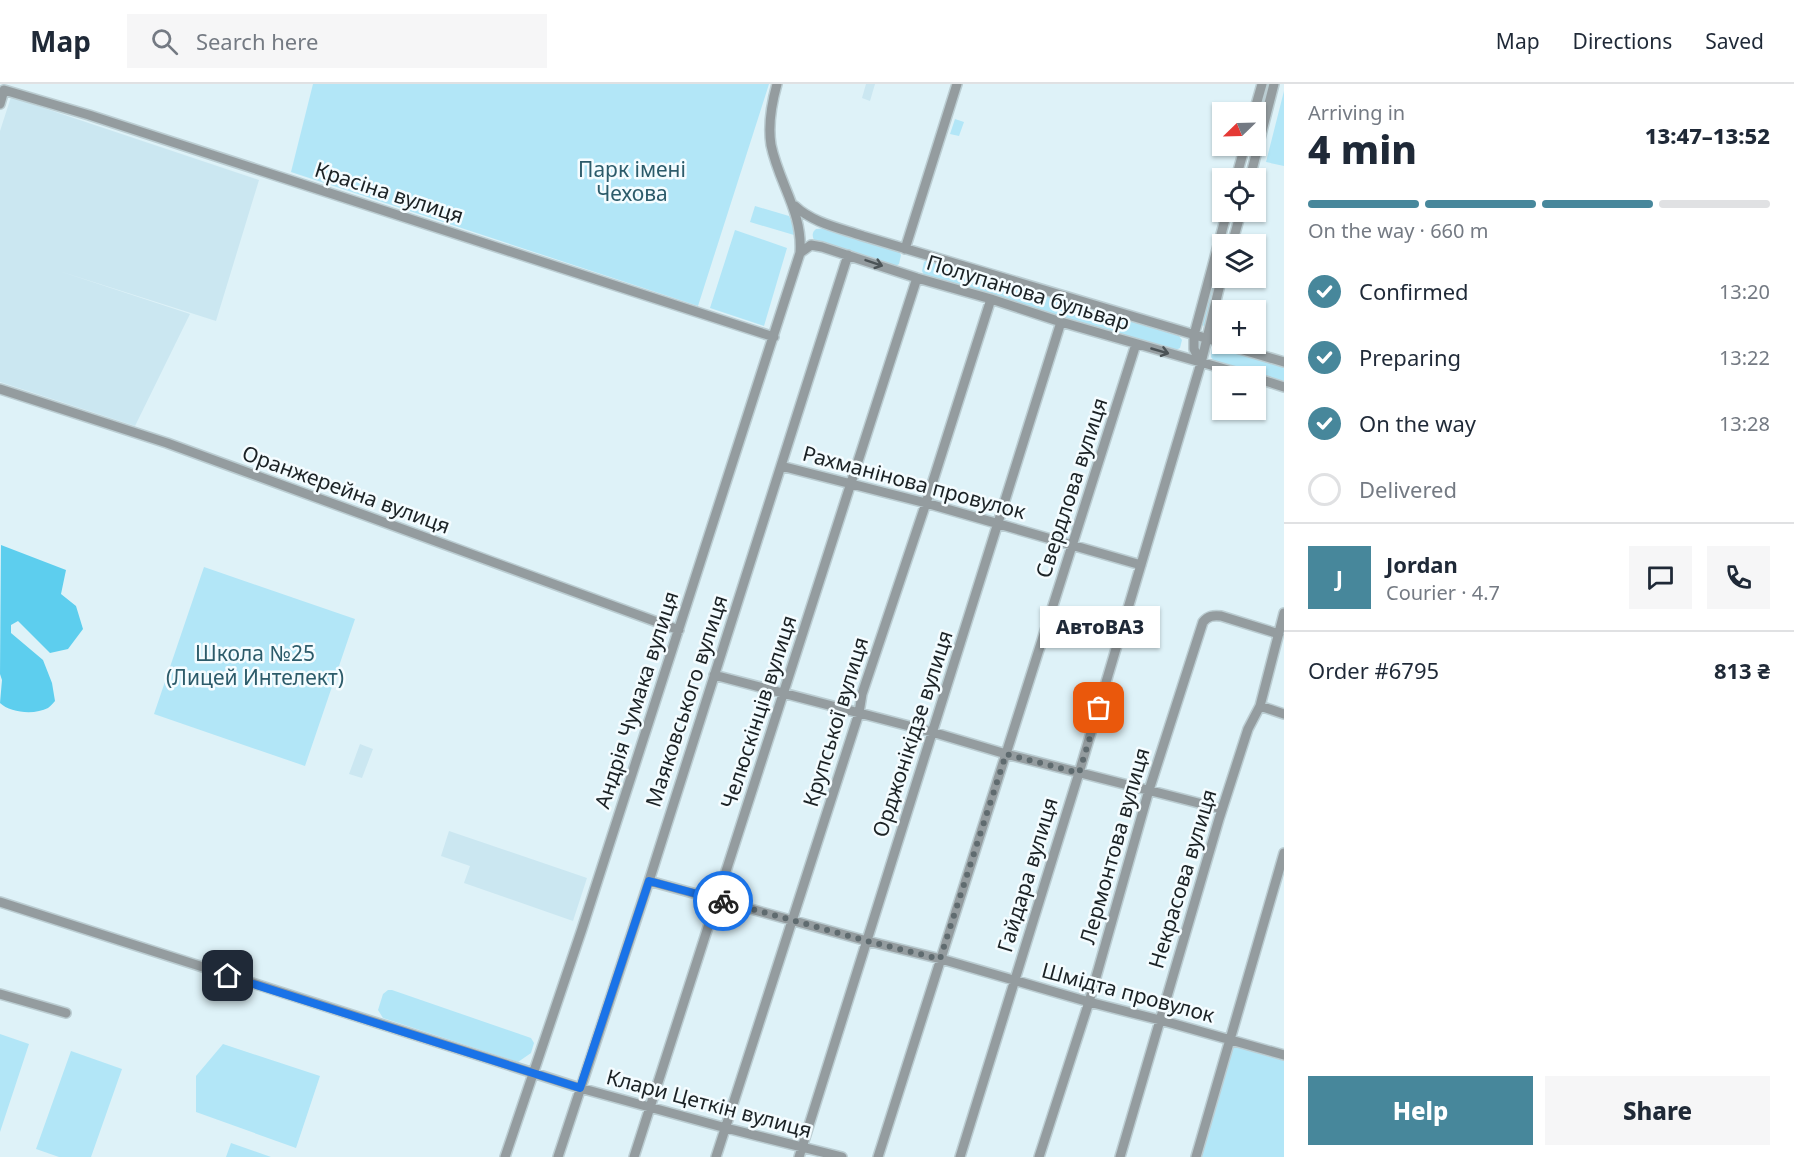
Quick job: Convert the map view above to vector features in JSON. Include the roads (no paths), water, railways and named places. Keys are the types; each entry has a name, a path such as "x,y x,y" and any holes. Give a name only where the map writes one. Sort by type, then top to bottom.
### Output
{"street":[{"name":"Андрія Чумака вулиця","path":"505,1157 800,254 801,238 797,216 771,143 774,95 777,84"},
{"path":"905,249 957,84"},
{"path":"1257,102 1262,84"},
{"path":"1253,168 1274,84"},
{"name":"Красіна вулиця","path":"0,104 4,90 774,337"},
{"name":"Полупанова бульвар","path":"791,201 804,215 822,223 1212,340"},
{"path":"1200,363 1194,349 1194,335 1224,222"},
{"path":"801,238 804,229 813,223 822,223"},
{"name":"Полупанова бульвар","path":"800,254 811,245 848,255 1061,322 1212,366"},
{"name":"Маяковського вулиця","path":"558,1157 649,881 848,255"},
{"name":"Челюскінців вулиця","path":"634,1157 917,278"},
{"name":"Гайдара вулиця","path":"960,1157 1141,565 1200,363 1219,288"},
{"name":"Крупської вулиця","path":"716,1157 859,713 862,694 991,299"},
{"name":"Орджонікідзе вулиця","path":"799,1157 1061,322"},
{"name":"Свердлова вулиця","path":"878,1157 1136,344"},
{"name":"Полупанова бульвар","path":"1258,354 1284,362"},
{"path":"1266,381 1284,387"},
{"name":"Оранжерейна вулиця","path":"0,388 167,443 678,630"},
{"name":"Рахманінова провулок","path":"781,466 926,503 1141,565"},
{"name":"Некрасова вулиця","path":"1120,1157 1222,809 1248,729 1260,706 1284,613"},
{"name":"Лермонтова вулиця","path":"1040,1157 1089,1002 1149,790 1203,622 1207,617 1221,616 1279,634"},
{"path":"714,675 932,732 1006,754 1222,809"},
{"path":"1260,706 1284,714"},
{"path":"1196,1157 1284,853"},
{"name":"Шмідта провулок","path":"649,881 1284,1055"},
{"name":"Клари Цеткін вулиця","path":"0,902 580,1088 842,1157"},
{"path":"0,994 66,1013"}],"place":[{"name":"АвтоВАЗ","path":"1099,708"}],"park label":[{"name":"Парк імені Чехова","path":"632,182"},
{"name":"Школа №25 (Лицей Интелект)","path":"255,666"}]}
